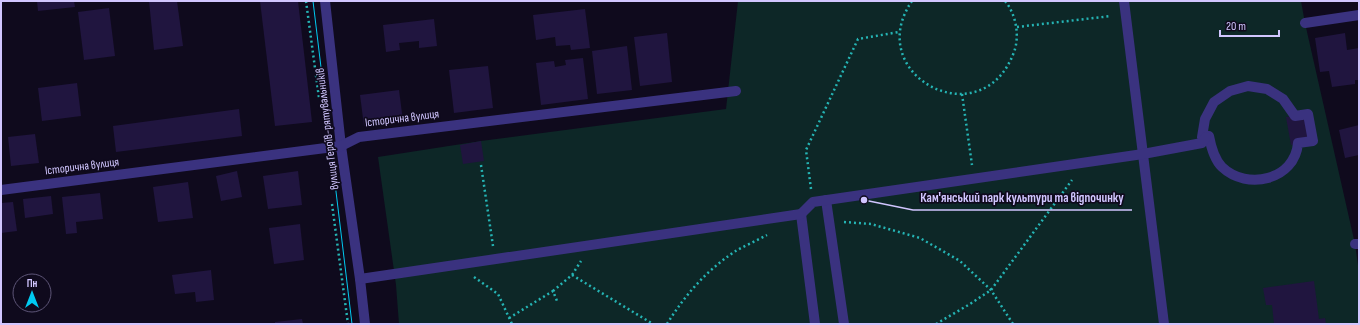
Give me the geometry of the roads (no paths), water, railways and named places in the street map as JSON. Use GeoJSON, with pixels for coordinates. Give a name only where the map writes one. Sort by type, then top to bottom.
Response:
{"type":"FeatureCollection","features":[{"type":"Feature","properties":{"kind":"street","name":"вулиця Героїв-рятувальників"},"geometry":{"type":"LineString","coordinates":[[325,1],[341,146],[366,324]]}},
{"type":"Feature","properties":{"kind":"street"},"geometry":{"type":"LineString","coordinates":[[1124,1],[1164,324]]}},
{"type":"Feature","properties":{"kind":"street"},"geometry":{"type":"LineString","coordinates":[[1304,23],[1359,15]]}},
{"type":"Feature","properties":{"kind":"street"},"geometry":{"type":"LineString","coordinates":[[1248,86],[1267,89],[1284,99],[1295,116],[1308,114],[1313,141],[1298,143],[1297,152],[1287,168],[1271,178],[1257,181],[1237,178],[1222,167],[1212,151],[1209,136],[1206,137],[1202,137],[1205,119],[1214,102],[1230,91],[1248,86]]}},
{"type":"Feature","properties":{"kind":"street","name":"Історична вулиця"},"geometry":{"type":"LineString","coordinates":[[1,190],[341,146],[359,137],[736,91]]}},
{"type":"Feature","properties":{"kind":"street"},"geometry":{"type":"LineString","coordinates":[[360,279],[801,214],[813,202],[1143,154],[1202,143],[1206,137]]}},
{"type":"Feature","properties":{"kind":"street"},"geometry":{"type":"LineString","coordinates":[[826,200],[844,324]]}},
{"type":"Feature","properties":{"kind":"street"},"geometry":{"type":"LineString","coordinates":[[801,214],[815,324]]}},
{"type":"Feature","properties":{"kind":"tram line"},"geometry":{"type":"LineString","coordinates":[[313,1],[352,324]]}},
{"type":"Feature","properties":{"kind":"place","name":"Кам'янський парк культури та відпочинку"},"geometry":{"type":"Point","coordinates":[864,200]}}]}
